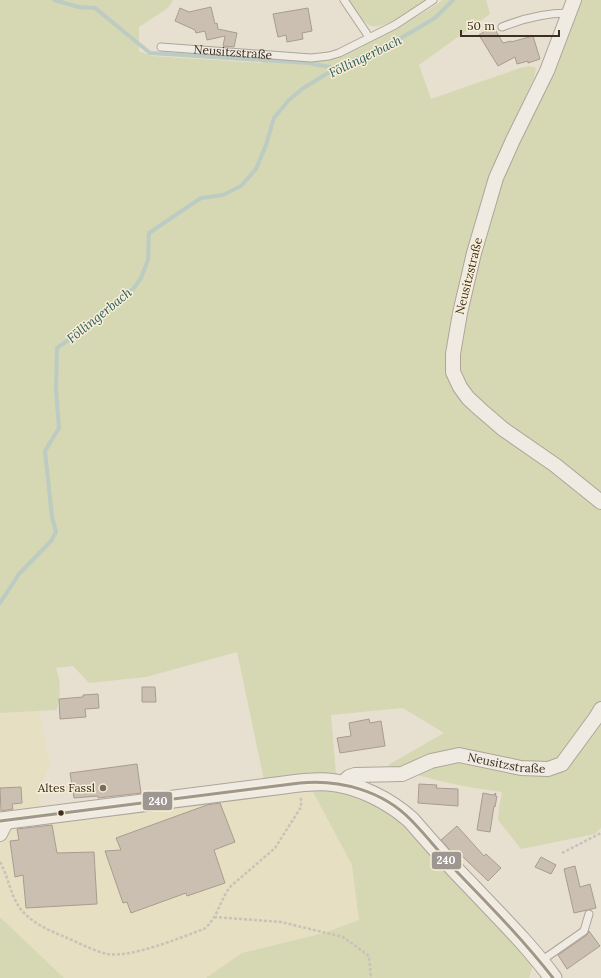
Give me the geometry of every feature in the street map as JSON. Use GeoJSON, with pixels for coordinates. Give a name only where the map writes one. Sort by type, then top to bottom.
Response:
{"type":"FeatureCollection","features":[{"type":"Feature","properties":{"kind":"street","name":"Neusitzstraße"},"geometry":{"type":"LineString","coordinates":[[574,0],[547,71],[496,178],[474,253],[460,313],[453,354],[453,372],[460,387],[468,398],[481,410],[503,429],[555,465],[601,502]]}},
{"type":"Feature","properties":{"kind":"street","name":"Neusitzstraße"},"geometry":{"type":"LineString","coordinates":[[342,784],[349,778],[356,775],[402,774],[430,760],[459,755],[521,768],[548,770],[562,764],[595,719],[601,708]]}},
{"type":"Feature","properties":{"kind":"street"},"geometry":{"type":"LineString","coordinates":[[2,825],[60,812],[301,783],[323,782],[342,784],[381,799],[411,820],[468,884],[521,939],[553,978]]}},
{"type":"Feature","properties":{"kind":"lane"},"geometry":{"type":"LineString","coordinates":[[344,0],[369,37]]}},
{"type":"Feature","properties":{"kind":"lane","name":"Neusitzstraße"},"geometry":{"type":"LineString","coordinates":[[161,47],[312,58],[329,56],[339,53],[395,25],[433,0]]}},
{"type":"Feature","properties":{"kind":"lane"},"geometry":{"type":"LineString","coordinates":[[502,27],[549,13],[568,13]]}},
{"type":"Feature","properties":{"kind":"lane"},"geometry":{"type":"LineString","coordinates":[[540,961],[584,931],[589,914]]}},
{"type":"Feature","properties":{"kind":"path"},"geometry":{"type":"LineString","coordinates":[[0,862],[19,906],[25,914],[37,924],[106,954],[119,955],[140,951],[204,929],[210,924],[227,891],[275,848],[288,828],[301,807],[301,783]]}},
{"type":"Feature","properties":{"kind":"path"},"geometry":{"type":"LineString","coordinates":[[562,853],[601,833]]}},
{"type":"Feature","properties":{"kind":"path"},"geometry":{"type":"LineString","coordinates":[[214,917],[281,922],[343,937],[369,956],[371,978]]}},
{"type":"Feature","properties":{"kind":"shaded area"},"geometry":{"type":"Polygon","coordinates":[[[39,711],[50,765],[39,788],[40,811],[0,815],[0,713],[39,711]]]}},
{"type":"Feature","properties":{"kind":"shaded area"},"geometry":{"type":"Polygon","coordinates":[[[311,788],[352,865],[359,920],[324,933],[242,953],[206,978],[64,978],[0,916],[0,843],[11,827],[311,788]]]}},
{"type":"Feature","properties":{"kind":"green space"},"geometry":{"type":"Polygon","coordinates":[[[0,0],[173,0],[168,8],[139,27],[139,51],[152,56],[261,63],[267,58],[322,60],[339,57],[359,48],[428,10],[443,0],[486,0],[490,14],[419,65],[431,99],[517,69],[529,66],[536,68],[534,78],[491,170],[451,314],[465,321],[492,210],[509,161],[582,0],[601,0],[601,828],[595,834],[521,849],[498,820],[502,792],[444,782],[388,765],[444,733],[403,708],[331,715],[336,774],[264,780],[237,652],[146,677],[89,683],[73,666],[56,668],[59,678],[60,693],[57,710],[0,713],[0,0]]]}},
{"type":"Feature","properties":{"kind":"green space"},"geometry":{"type":"Polygon","coordinates":[[[349,0],[428,0],[384,25],[371,26],[364,22],[358,15],[349,0]]]}},
{"type":"Feature","properties":{"kind":"green space"},"geometry":{"type":"Polygon","coordinates":[[[317,787],[353,795],[394,813],[535,959],[529,978],[206,978],[242,953],[324,933],[359,920],[352,865],[311,788],[317,787]]]}},
{"type":"Feature","properties":{"kind":"green space"},"geometry":{"type":"Polygon","coordinates":[[[0,917],[64,978],[0,978],[0,917]]]}},
{"type":"Feature","properties":{"kind":"building"},"geometry":{"type":"Polygon","coordinates":[[[211,7],[215,24],[217,23],[218,29],[237,33],[234,47],[223,46],[225,36],[207,40],[205,31],[196,33],[195,30],[175,21],[180,8],[189,12],[211,7]]]}},
{"type":"Feature","properties":{"kind":"building"},"geometry":{"type":"Polygon","coordinates":[[[308,8],[312,31],[302,33],[303,39],[287,42],[286,35],[278,37],[273,14],[308,8]]]}},
{"type":"Feature","properties":{"kind":"building"},"geometry":{"type":"Polygon","coordinates":[[[493,26],[503,43],[533,36],[540,59],[528,63],[528,61],[517,64],[515,57],[498,66],[479,35],[493,26]]]}},
{"type":"Feature","properties":{"kind":"building"},"geometry":{"type":"Polygon","coordinates":[[[142,687],[155,687],[156,702],[142,702],[142,687]]]}},
{"type":"Feature","properties":{"kind":"building"},"geometry":{"type":"Polygon","coordinates":[[[98,694],[99,708],[85,709],[86,717],[60,719],[59,699],[98,694]]]}},
{"type":"Feature","properties":{"kind":"building"},"geometry":{"type":"Polygon","coordinates":[[[369,719],[370,723],[381,721],[385,746],[340,753],[337,738],[351,736],[349,723],[369,719]]]}},
{"type":"Feature","properties":{"kind":"building"},"geometry":{"type":"Polygon","coordinates":[[[137,764],[141,793],[98,798],[98,796],[74,798],[70,773],[137,764]]]}},
{"type":"Feature","properties":{"kind":"building"},"geometry":{"type":"Polygon","coordinates":[[[419,784],[437,785],[436,788],[458,789],[458,806],[418,803],[419,784]]]}},
{"type":"Feature","properties":{"kind":"building"},"geometry":{"type":"Polygon","coordinates":[[[21,787],[22,803],[12,804],[13,809],[1,811],[0,788],[21,787]]]}},
{"type":"Feature","properties":{"kind":"building"},"geometry":{"type":"Polygon","coordinates":[[[483,793],[493,795],[496,793],[495,796],[497,796],[490,832],[477,830],[483,793]]]}},
{"type":"Feature","properties":{"kind":"building"},"geometry":{"type":"Polygon","coordinates":[[[220,803],[235,842],[214,850],[225,883],[187,896],[186,893],[131,913],[127,902],[123,903],[105,851],[121,850],[116,838],[207,805],[220,803]]]}},
{"type":"Feature","properties":{"kind":"building"},"geometry":{"type":"Polygon","coordinates":[[[52,825],[57,853],[94,852],[97,904],[26,908],[23,875],[15,877],[10,841],[19,840],[17,829],[52,825]]]}},
{"type":"Feature","properties":{"kind":"building"},"geometry":{"type":"Polygon","coordinates":[[[457,826],[484,856],[486,854],[501,868],[488,881],[462,856],[458,859],[441,840],[457,826]]]}},
{"type":"Feature","properties":{"kind":"building"},"geometry":{"type":"Polygon","coordinates":[[[541,857],[556,865],[551,874],[535,867],[541,857]]]}},
{"type":"Feature","properties":{"kind":"building"},"geometry":{"type":"Polygon","coordinates":[[[575,866],[580,887],[590,884],[596,908],[574,913],[564,869],[575,866]]]}},
{"type":"Feature","properties":{"kind":"building"},"geometry":{"type":"Polygon","coordinates":[[[589,931],[600,946],[567,969],[558,955],[587,935],[589,931]]]}},
{"type":"Feature","properties":{"kind":"waterway"},"geometry":{"type":"LineString","coordinates":[[54,0],[79,7],[95,8],[150,53],[308,63],[336,68]]}},
{"type":"Feature","properties":{"kind":"waterway","name":"Föllingerbach"},"geometry":{"type":"LineString","coordinates":[[0,603],[19,574],[51,541],[56,532],[52,517],[45,451],[59,428],[56,389],[57,348],[97,320],[134,288],[141,278],[148,260],[149,233],[201,198],[223,195],[241,186],[256,169],[266,145],[274,118],[288,101],[302,89],[336,68],[396,41],[435,18],[453,0]]}},
{"type":"Feature","properties":{"kind":"transit line","name":"240"},"geometry":{"type":"LineString","coordinates":[[0,821],[300,783],[330,783],[360,789],[387,801],[411,820],[455,870],[520,939],[553,978]]}},
{"type":"Feature","properties":{"kind":"place","name":"Altes Fassl"},"geometry":{"type":"Point","coordinates":[103,788]}}]}
